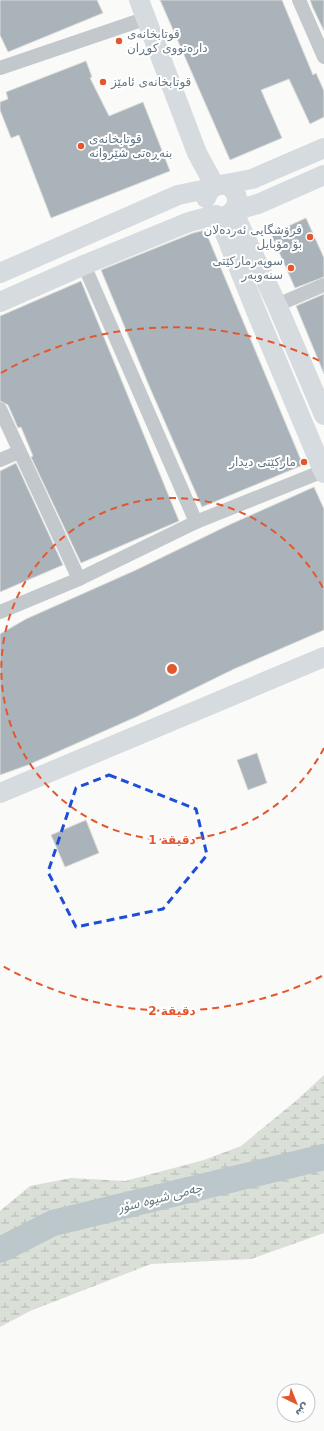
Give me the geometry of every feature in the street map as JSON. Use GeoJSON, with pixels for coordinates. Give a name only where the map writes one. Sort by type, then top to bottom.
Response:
{"type":"FeatureCollection","features":[{"type":"Feature","properties":{"kind":"street"},"geometry":{"type":"LineString","coordinates":[[300,0],[324,57]]}},
{"type":"Feature","properties":{"kind":"street"},"geometry":{"type":"LineString","coordinates":[[0,67],[143,9],[197,153],[218,186],[232,189],[237,195],[237,204],[222,214]]}},
{"type":"Feature","properties":{"kind":"street"},"geometry":{"type":"LineString","coordinates":[[0,273],[178,195],[252,179],[324,148]]}},
{"type":"Feature","properties":{"kind":"street"},"geometry":{"type":"LineString","coordinates":[[0,302],[84,265],[189,222],[258,204],[324,175]]}},
{"type":"Feature","properties":{"kind":"street"},"geometry":{"type":"LineString","coordinates":[[218,186],[207,195],[206,203],[210,210],[222,214],[277,305],[324,415]]}},
{"type":"Feature","properties":{"kind":"street"},"geometry":{"type":"LineString","coordinates":[[0,612],[79,579],[196,522],[324,472],[256,311],[222,214]]}},
{"type":"Feature","properties":{"kind":"street"},"geometry":{"type":"LineString","coordinates":[[84,265],[196,522]]}},
{"type":"Feature","properties":{"kind":"street"},"geometry":{"type":"LineString","coordinates":[[277,305],[324,285]]}},
{"type":"Feature","properties":{"kind":"street"},"geometry":{"type":"LineString","coordinates":[[0,409],[79,579]]}},
{"type":"Feature","properties":{"kind":"street"},"geometry":{"type":"LineString","coordinates":[[0,460],[19,452]]}},
{"type":"Feature","properties":{"kind":"street"},"geometry":{"type":"LineString","coordinates":[[0,793],[324,657]]}},
{"type":"Feature","properties":{"kind":"highlighted area"},"geometry":{"type":"Polygon","coordinates":[[[109,775],[196,809],[207,855],[163,909],[76,927],[48,872],[76,788],[109,775]]]}},
{"type":"Feature","properties":{"kind":"green space"},"geometry":{"type":"Polygon","coordinates":[[[324,1075],[324,1233],[251,1259],[151,1264],[30,1311],[0,1327],[0,1211],[30,1186],[71,1178],[125,1181],[204,1160],[241,1146],[297,1100],[324,1075]]]}},
{"type":"Feature","properties":{"kind":"building"},"geometry":{"type":"Polygon","coordinates":[[[0,0],[97,0],[103,13],[8,52],[0,35],[0,0]]]}},
{"type":"Feature","properties":{"kind":"building"},"geometry":{"type":"Polygon","coordinates":[[[160,0],[282,0],[313,75],[316,73],[324,91],[324,117],[310,124],[289,79],[261,90],[282,138],[230,160],[160,0]]]}},
{"type":"Feature","properties":{"kind":"building"},"geometry":{"type":"Polygon","coordinates":[[[310,0],[324,0],[324,31],[313,8],[310,0]]]}},
{"type":"Feature","properties":{"kind":"building"},"geometry":{"type":"Polygon","coordinates":[[[86,61],[92,77],[90,78],[109,116],[143,102],[170,171],[51,218],[19,135],[11,138],[0,110],[0,102],[8,99],[6,92],[86,61]]]}},
{"type":"Feature","properties":{"kind":"building"},"geometry":{"type":"Polygon","coordinates":[[[306,218],[324,258],[324,277],[295,288],[271,234],[306,218]]]}},
{"type":"Feature","properties":{"kind":"building"},"geometry":{"type":"Polygon","coordinates":[[[205,230],[303,465],[202,507],[101,270],[193,233],[205,230]]]}},
{"type":"Feature","properties":{"kind":"building"},"geometry":{"type":"Polygon","coordinates":[[[81,281],[179,521],[81,563],[31,457],[33,456],[21,427],[18,428],[8,405],[0,401],[0,316],[81,281]]]}},
{"type":"Feature","properties":{"kind":"building"},"geometry":{"type":"Polygon","coordinates":[[[324,294],[324,374],[296,306],[324,294]]]}},
{"type":"Feature","properties":{"kind":"building"},"geometry":{"type":"Polygon","coordinates":[[[16,463],[63,565],[0,592],[0,471],[16,463]]]}},
{"type":"Feature","properties":{"kind":"building"},"geometry":{"type":"Polygon","coordinates":[[[314,487],[324,509],[324,630],[234,669],[138,716],[28,765],[0,775],[0,634],[26,619],[136,570],[231,524],[314,487]]]}},
{"type":"Feature","properties":{"kind":"building"},"geometry":{"type":"Polygon","coordinates":[[[257,753],[267,783],[248,790],[237,760],[257,753]]]}},
{"type":"Feature","properties":{"kind":"building"},"geometry":{"type":"Polygon","coordinates":[[[86,820],[99,853],[65,867],[51,835],[86,820]]]}},
{"type":"Feature","properties":{"kind":"waterway","name":"چەمی شیوە سۆر"},"geometry":{"type":"LineString","coordinates":[[0,1250],[53,1223],[324,1157]]}},
{"type":"Feature","properties":{"kind":"place","name":"قوتابخانەی دارەتووی کوڕان"},"geometry":{"type":"Point","coordinates":[119,41]}},
{"type":"Feature","properties":{"kind":"place","name":"قوتابخانەی ئامێز"},"geometry":{"type":"Point","coordinates":[103,82]}},
{"type":"Feature","properties":{"kind":"place","name":"قوتابخانەی بنەڕەتی شێروانە"},"geometry":{"type":"Point","coordinates":[81,146]}},
{"type":"Feature","properties":{"kind":"place","name":"فرۆشگایی ئەردەلان بۆ مۆبایل"},"geometry":{"type":"Point","coordinates":[310,237]}},
{"type":"Feature","properties":{"kind":"place","name":"سوپەرمارکێتی سنەوبەر"},"geometry":{"type":"Point","coordinates":[291,268]}},
{"type":"Feature","properties":{"kind":"place","name":"مارکێتی دیدار"},"geometry":{"type":"Point","coordinates":[304,462]}}]}
